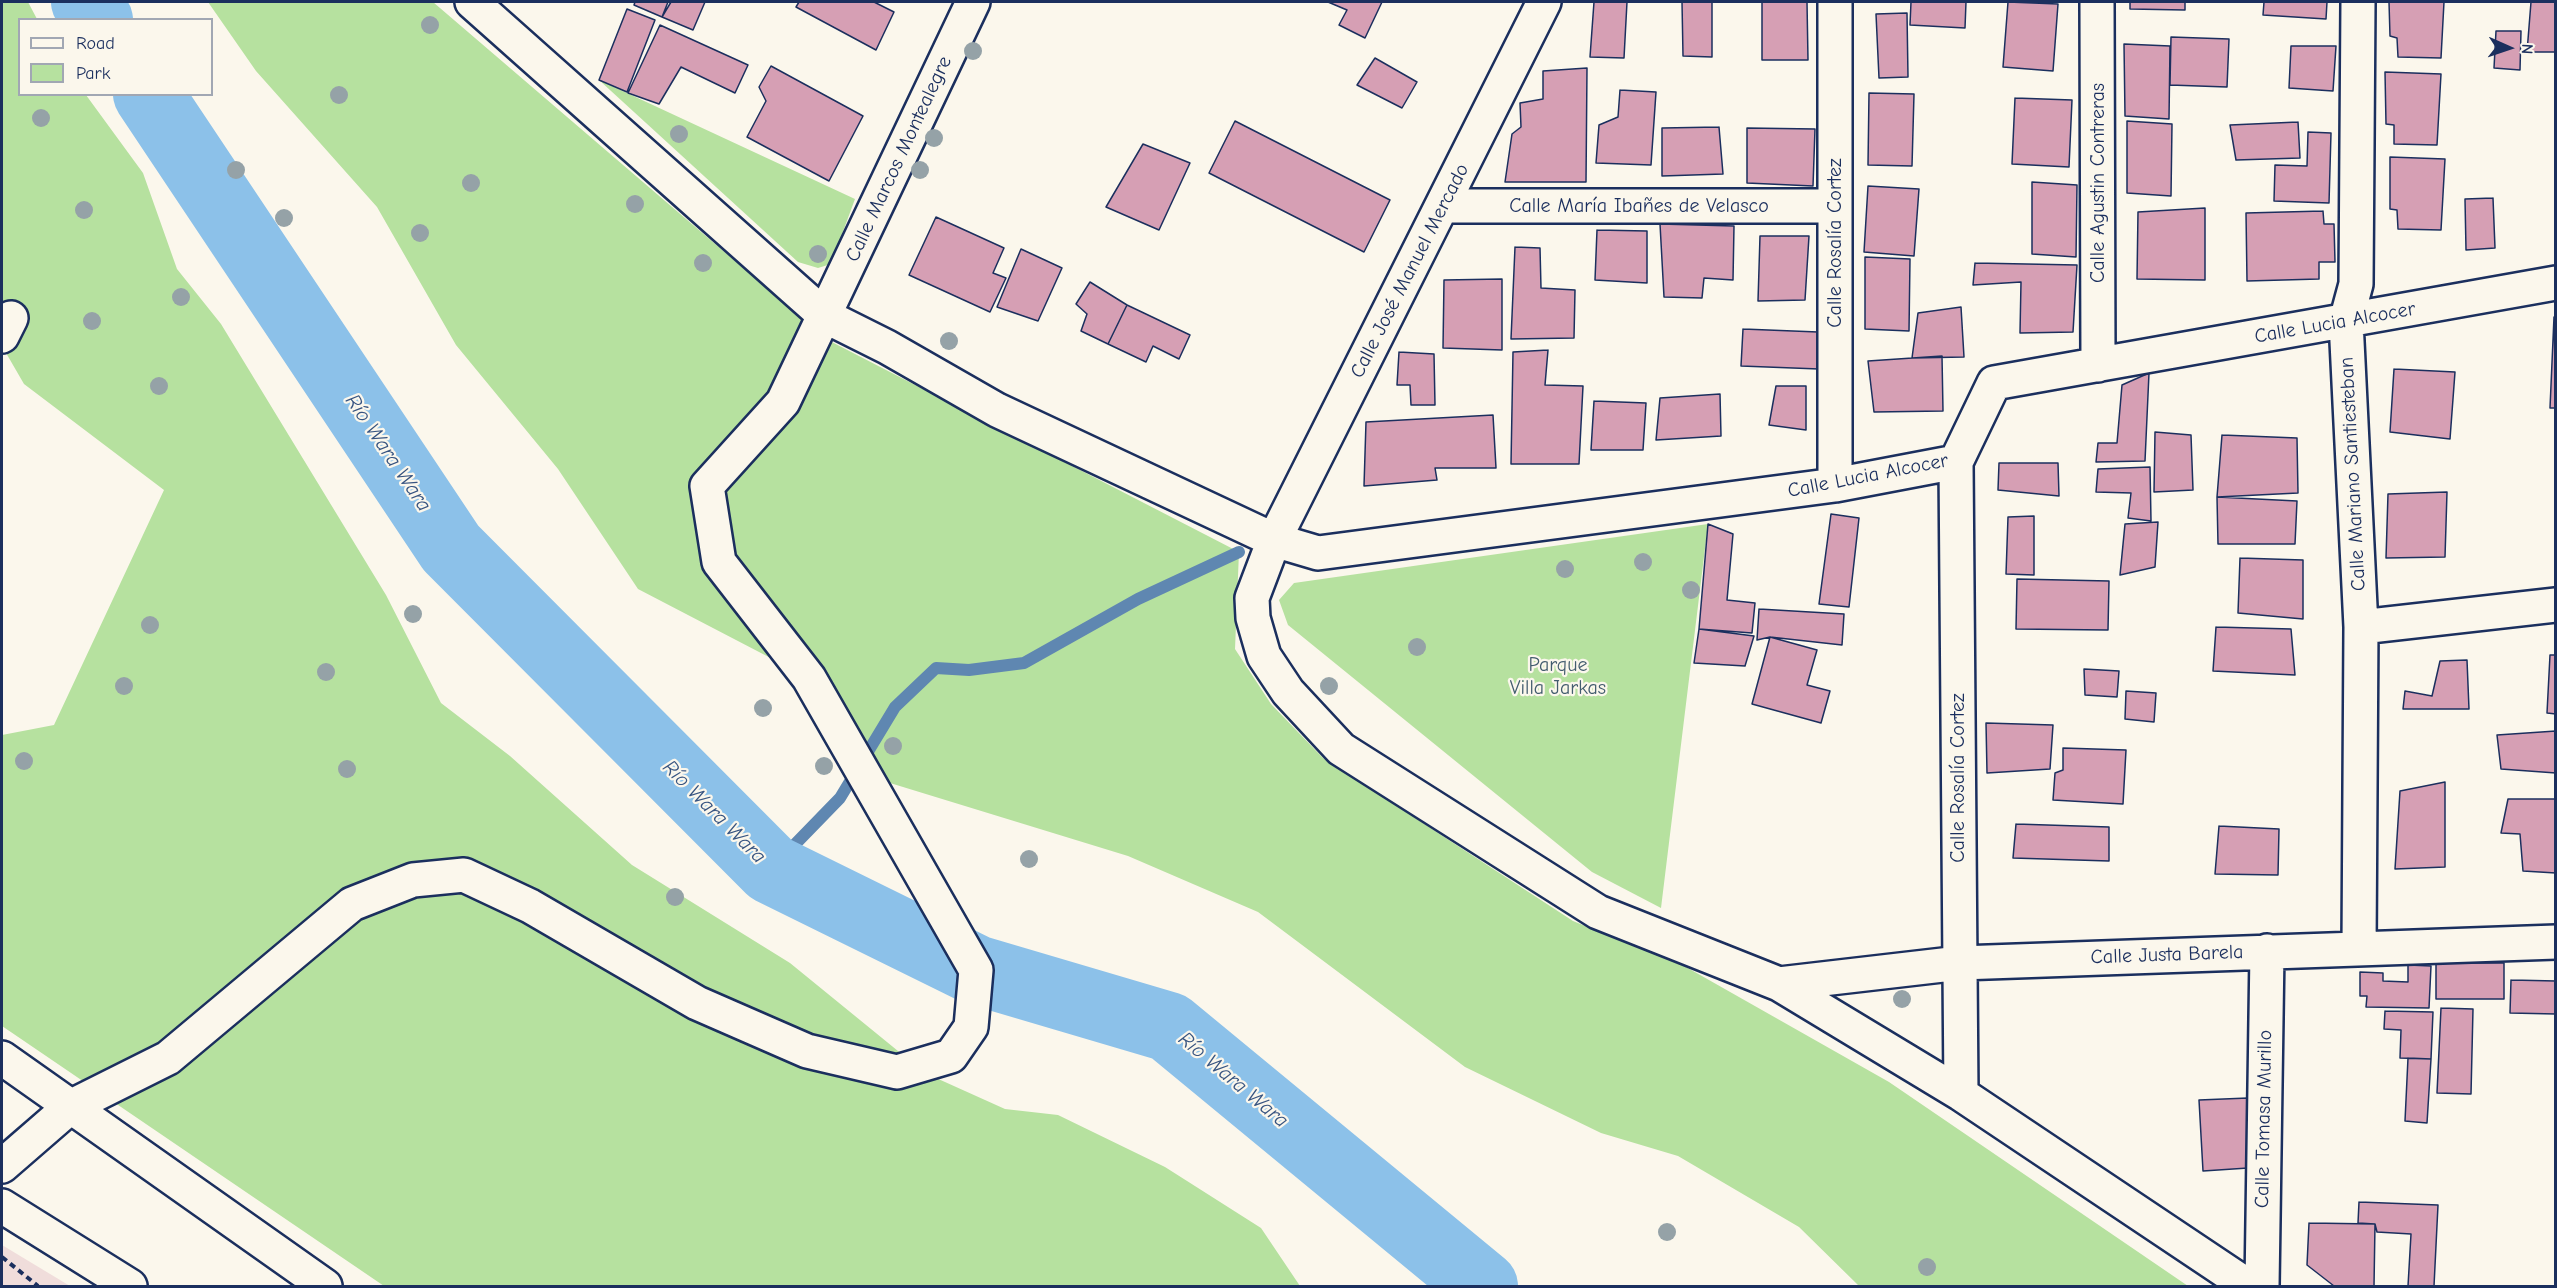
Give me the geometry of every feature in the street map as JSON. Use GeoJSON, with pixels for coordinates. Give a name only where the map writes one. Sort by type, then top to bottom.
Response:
{"type":"FeatureCollection","features":[{"type":"Feature","properties":{"kind":"street","name":"Calle Lucia Alcocer"},"geometry":{"type":"LineString","coordinates":[[472,2],[825,316],[887,347],[997,410],[1274,540],[1317,553],[1835,485],[1956,462],[1994,383],[2556,283]]}},
{"type":"Feature","properties":{"kind":"street","name":"Calle Marcos Montealegre"},"geometry":{"type":"LineString","coordinates":[[70,1107],[168,1058],[352,904],[413,880],[464,875],[530,906],[697,1003],[807,1051],[897,1072],[951,1056],[971,1027],[976,969],[809,678],[719,562],[707,486],[783,402],[973,2]]}},
{"type":"Feature","properties":{"kind":"street","name":"Calle José Manuel Mercado"},"geometry":{"type":"LineString","coordinates":[[1544,2],[1274,540],[1252,598],[1253,618],[1264,656],[1288,692],[1341,749],[1598,912],[1779,984],[1961,1094],[2248,1287]]}},
{"type":"Feature","properties":{"kind":"street","name":"Calle Rosalía Cortez"},"geometry":{"type":"LineString","coordinates":[[1835,2],[1835,485]]}},
{"type":"Feature","properties":{"kind":"street","name":"Calle Agustin Contreras"},"geometry":{"type":"LineString","coordinates":[[2097,2],[2098,365]]}},
{"type":"Feature","properties":{"kind":"street","name":"Calle Mariano Santiesteban"},"geometry":{"type":"LineString","coordinates":[[2358,2],[2356,284],[2346,321],[2361,627],[2359,948]]}},
{"type":"Feature","properties":{"kind":"street","name":"Calle María Ibañes de Velasco"},"geometry":{"type":"LineString","coordinates":[[1443,206],[1835,206]]}},
{"type":"Feature","properties":{"kind":"street","name":"Calle Rosalía Cortez"},"geometry":{"type":"LineString","coordinates":[[1956,462],[1961,1094]]}},
{"type":"Feature","properties":{"kind":"street"},"geometry":{"type":"LineString","coordinates":[[2361,627],[2556,605]]}},
{"type":"Feature","properties":{"kind":"street","name":"Calle Justa Barela"},"geometry":{"type":"LineString","coordinates":[[1779,984],[1960,963],[2556,942]]}},
{"type":"Feature","properties":{"kind":"street","name":"Calle Tomasa Murillo"},"geometry":{"type":"LineString","coordinates":[[2262,1287],[2267,951]]}},
{"type":"Feature","properties":{"kind":"street"},"geometry":{"type":"LineString","coordinates":[[2,1058],[325,1287]]}},
{"type":"Feature","properties":{"kind":"street"},"geometry":{"type":"LineString","coordinates":[[2,1166],[70,1107]]}},
{"type":"Feature","properties":{"kind":"street"},"geometry":{"type":"LineString","coordinates":[[2,1206],[130,1287]]}},
{"type":"Feature","properties":{"kind":"path"},"geometry":{"type":"LineString","coordinates":[[2,1257],[38,1287]]}},
{"type":"Feature","properties":{"kind":"shaded area"},"geometry":{"type":"Polygon","coordinates":[[[2,1245],[70,1286],[2,1286],[2,1245]]]}},
{"type":"Feature","properties":{"kind":"green space"},"geometry":{"type":"Polygon","coordinates":[[[2,2],[28,2],[36,18],[18,18],[18,96],[87,96],[143,173],[177,269],[221,324],[386,595],[441,703],[510,756],[632,865],[790,963],[925,1073],[1005,1109],[1058,1115],[1165,1167],[1261,1228],[1300,1286],[384,1286],[2,1026],[2,735],[54,725],[164,490],[24,384],[2,346],[2,2]]]}},
{"type":"Feature","properties":{"kind":"green space"},"geometry":{"type":"Polygon","coordinates":[[[208,2],[433,2],[826,339],[1239,552],[1235,649],[1271,704],[1323,758],[1573,921],[1686,967],[1889,1082],[2188,1286],[1859,1286],[1799,1227],[1678,1156],[1601,1133],[1465,1067],[1258,912],[1128,856],[890,783],[809,678],[638,589],[558,469],[456,345],[377,207],[256,71],[208,2]]]}},
{"type":"Feature","properties":{"kind":"green space"},"geometry":{"type":"Polygon","coordinates":[[[599,80],[855,199],[831,264],[818,268],[798,262],[599,80]]]}},
{"type":"Feature","properties":{"kind":"green space","name":"Parque Villa Jarkas"},"geometry":{"type":"Polygon","coordinates":[[[1708,524],[1661,908],[1592,872],[1288,625],[1279,600],[1294,583],[1708,524]]]}},
{"type":"Feature","properties":{"kind":"building"},"geometry":{"type":"Polygon","coordinates":[[[635,2],[668,2],[662,17],[634,5],[635,2]]]}},
{"type":"Feature","properties":{"kind":"building"},"geometry":{"type":"Polygon","coordinates":[[[671,2],[705,2],[693,30],[662,17],[671,2]]]}},
{"type":"Feature","properties":{"kind":"building"},"geometry":{"type":"Polygon","coordinates":[[[799,2],[874,2],[894,12],[876,50],[796,7],[799,2]]]}},
{"type":"Feature","properties":{"kind":"building"},"geometry":{"type":"Polygon","coordinates":[[[1328,2],[1382,2],[1365,38],[1339,25],[1347,10],[1328,2]]]}},
{"type":"Feature","properties":{"kind":"building"},"geometry":{"type":"Polygon","coordinates":[[[1594,2],[1627,2],[1624,58],[1590,57],[1594,2]]]}},
{"type":"Feature","properties":{"kind":"building"},"geometry":{"type":"Polygon","coordinates":[[[1682,2],[1712,2],[1712,57],[1683,56],[1682,2]]]}},
{"type":"Feature","properties":{"kind":"building"},"geometry":{"type":"Polygon","coordinates":[[[1762,2],[1807,2],[1808,60],[1762,60],[1762,2]]]}},
{"type":"Feature","properties":{"kind":"building"},"geometry":{"type":"Polygon","coordinates":[[[1911,2],[1966,2],[1965,28],[1910,25],[1911,2]]]}},
{"type":"Feature","properties":{"kind":"building"},"geometry":{"type":"Polygon","coordinates":[[[2008,2],[2058,4],[2053,71],[2003,67],[2008,2]]]}},
{"type":"Feature","properties":{"kind":"building"},"geometry":{"type":"Polygon","coordinates":[[[2130,2],[2185,2],[2185,10],[2130,9],[2130,2]]]}},
{"type":"Feature","properties":{"kind":"building"},"geometry":{"type":"Polygon","coordinates":[[[2264,2],[2327,2],[2326,19],[2263,15],[2264,2]]]}},
{"type":"Feature","properties":{"kind":"building"},"geometry":{"type":"Polygon","coordinates":[[[2389,2],[2444,2],[2441,58],[2398,57],[2397,38],[2390,36],[2389,2]]]}},
{"type":"Feature","properties":{"kind":"building"},"geometry":{"type":"Polygon","coordinates":[[[2531,2],[2556,2],[2556,52],[2527,52],[2531,2]]]}},
{"type":"Feature","properties":{"kind":"building"},"geometry":{"type":"Polygon","coordinates":[[[627,9],[655,20],[627,92],[599,80],[627,9]]]}},
{"type":"Feature","properties":{"kind":"building"},"geometry":{"type":"Polygon","coordinates":[[[1907,13],[1908,77],[1879,78],[1876,14],[1907,13]]]}},
{"type":"Feature","properties":{"kind":"building"},"geometry":{"type":"Polygon","coordinates":[[[660,25],[748,65],[735,93],[681,67],[659,104],[628,93],[660,25]]]}},
{"type":"Feature","properties":{"kind":"building"},"geometry":{"type":"Polygon","coordinates":[[[2496,31],[2521,31],[2520,70],[2494,68],[2496,31]]]}},
{"type":"Feature","properties":{"kind":"building"},"geometry":{"type":"Polygon","coordinates":[[[2171,37],[2229,39],[2227,87],[2170,85],[2171,37]]]}},
{"type":"Feature","properties":{"kind":"building"},"geometry":{"type":"Polygon","coordinates":[[[2124,44],[2170,46],[2169,119],[2125,116],[2124,44]]]}},
{"type":"Feature","properties":{"kind":"building"},"geometry":{"type":"Polygon","coordinates":[[[2291,46],[2336,46],[2333,91],[2289,88],[2291,46]]]}},
{"type":"Feature","properties":{"kind":"building"},"geometry":{"type":"Polygon","coordinates":[[[1375,58],[1417,82],[1402,108],[1357,85],[1375,58]]]}},
{"type":"Feature","properties":{"kind":"building"},"geometry":{"type":"Polygon","coordinates":[[[771,66],[863,116],[829,181],[747,137],[766,101],[759,87],[771,66]]]}},
{"type":"Feature","properties":{"kind":"building"},"geometry":{"type":"Polygon","coordinates":[[[1587,68],[1586,182],[1505,182],[1512,134],[1521,127],[1520,103],[1543,99],[1543,71],[1587,68]]]}},
{"type":"Feature","properties":{"kind":"building"},"geometry":{"type":"Polygon","coordinates":[[[2385,72],[2441,74],[2437,145],[2394,144],[2394,125],[2386,124],[2385,72]]]}},
{"type":"Feature","properties":{"kind":"building"},"geometry":{"type":"Polygon","coordinates":[[[1620,90],[1656,92],[1651,165],[1596,163],[1599,125],[1618,117],[1620,90]]]}},
{"type":"Feature","properties":{"kind":"building"},"geometry":{"type":"Polygon","coordinates":[[[1869,93],[1914,94],[1912,166],[1868,165],[1869,93]]]}},
{"type":"Feature","properties":{"kind":"building"},"geometry":{"type":"Polygon","coordinates":[[[2015,98],[2072,100],[2069,167],[2012,164],[2015,98]]]}},
{"type":"Feature","properties":{"kind":"building"},"geometry":{"type":"Polygon","coordinates":[[[1235,121],[1390,200],[1364,252],[1209,173],[1235,121]]]}},
{"type":"Feature","properties":{"kind":"building"},"geometry":{"type":"Polygon","coordinates":[[[2127,121],[2172,124],[2171,196],[2127,193],[2127,121]]]}},
{"type":"Feature","properties":{"kind":"building"},"geometry":{"type":"Polygon","coordinates":[[[2298,122],[2300,158],[2236,160],[2230,125],[2298,122]]]}},
{"type":"Feature","properties":{"kind":"building"},"geometry":{"type":"Polygon","coordinates":[[[1719,127],[1723,174],[1662,176],[1662,128],[1719,127]]]}},
{"type":"Feature","properties":{"kind":"building"},"geometry":{"type":"Polygon","coordinates":[[[1747,128],[1815,129],[1813,186],[1747,183],[1747,128]]]}},
{"type":"Feature","properties":{"kind":"building"},"geometry":{"type":"Polygon","coordinates":[[[2308,132],[2331,133],[2329,203],[2274,201],[2275,165],[2307,166],[2308,132]]]}},
{"type":"Feature","properties":{"kind":"building"},"geometry":{"type":"Polygon","coordinates":[[[1143,144],[1190,163],[1159,230],[1106,207],[1143,144]]]}},
{"type":"Feature","properties":{"kind":"building"},"geometry":{"type":"Polygon","coordinates":[[[2390,157],[2445,159],[2441,230],[2398,229],[2397,210],[2390,209],[2390,157]]]}},
{"type":"Feature","properties":{"kind":"building"},"geometry":{"type":"Polygon","coordinates":[[[2032,182],[2077,185],[2076,257],[2032,254],[2032,182]]]}},
{"type":"Feature","properties":{"kind":"building"},"geometry":{"type":"Polygon","coordinates":[[[1868,186],[1919,189],[1914,256],[1864,252],[1868,186]]]}},
{"type":"Feature","properties":{"kind":"building"},"geometry":{"type":"Polygon","coordinates":[[[2493,198],[2495,248],[2466,250],[2465,199],[2493,198]]]}},
{"type":"Feature","properties":{"kind":"building"},"geometry":{"type":"Polygon","coordinates":[[[2205,208],[2205,280],[2137,279],[2138,212],[2205,208]]]}},
{"type":"Feature","properties":{"kind":"building"},"geometry":{"type":"Polygon","coordinates":[[[2323,211],[2324,224],[2334,224],[2335,262],[2319,262],[2319,279],[2247,281],[2246,213],[2323,211]]]}},
{"type":"Feature","properties":{"kind":"building"},"geometry":{"type":"Polygon","coordinates":[[[936,217],[1004,248],[993,273],[1006,278],[990,312],[909,275],[936,217]]]}},
{"type":"Feature","properties":{"kind":"building"},"geometry":{"type":"Polygon","coordinates":[[[1660,224],[1734,226],[1733,280],[1704,278],[1702,298],[1664,297],[1660,224]]]}},
{"type":"Feature","properties":{"kind":"building"},"geometry":{"type":"Polygon","coordinates":[[[1597,230],[1647,231],[1647,283],[1595,280],[1597,230]]]}},
{"type":"Feature","properties":{"kind":"building"},"geometry":{"type":"Polygon","coordinates":[[[1760,236],[1809,236],[1805,300],[1758,301],[1760,236]]]}},
{"type":"Feature","properties":{"kind":"building"},"geometry":{"type":"Polygon","coordinates":[[[1515,247],[1540,248],[1541,288],[1575,290],[1574,338],[1511,339],[1515,247]]]}},
{"type":"Feature","properties":{"kind":"building"},"geometry":{"type":"Polygon","coordinates":[[[1021,249],[1062,268],[1038,321],[997,307],[1021,249]]]}},
{"type":"Feature","properties":{"kind":"building"},"geometry":{"type":"Polygon","coordinates":[[[1865,257],[1910,259],[1909,331],[1865,329],[1865,257]]]}},
{"type":"Feature","properties":{"kind":"building"},"geometry":{"type":"Polygon","coordinates":[[[1975,263],[2077,265],[2073,332],[2020,333],[2021,282],[1973,285],[1975,263]]]}},
{"type":"Feature","properties":{"kind":"building"},"geometry":{"type":"Polygon","coordinates":[[[1502,279],[1502,350],[1443,348],[1444,280],[1502,279]]]}},
{"type":"Feature","properties":{"kind":"building"},"geometry":{"type":"Polygon","coordinates":[[[1090,282],[1127,305],[1108,344],[1081,331],[1087,314],[1076,304],[1090,282]]]}},
{"type":"Feature","properties":{"kind":"building"},"geometry":{"type":"Polygon","coordinates":[[[1127,305],[1190,335],[1179,359],[1153,346],[1146,362],[1108,344],[1127,305]]]}},
{"type":"Feature","properties":{"kind":"building"},"geometry":{"type":"Polygon","coordinates":[[[1961,307],[1964,357],[1912,358],[1918,313],[1961,307]]]}},
{"type":"Feature","properties":{"kind":"building"},"geometry":{"type":"Polygon","coordinates":[[[2554,317],[2556,408],[2550,408],[2554,317]]]}},
{"type":"Feature","properties":{"kind":"building"},"geometry":{"type":"Polygon","coordinates":[[[1743,329],[1818,332],[1819,369],[1741,366],[1743,329]]]}},
{"type":"Feature","properties":{"kind":"building"},"geometry":{"type":"Polygon","coordinates":[[[1548,350],[1545,385],[1583,386],[1579,464],[1511,464],[1513,352],[1548,350]]]}},
{"type":"Feature","properties":{"kind":"building"},"geometry":{"type":"Polygon","coordinates":[[[1399,352],[1434,354],[1435,405],[1411,405],[1410,385],[1397,385],[1399,352]]]}},
{"type":"Feature","properties":{"kind":"building"},"geometry":{"type":"Polygon","coordinates":[[[1942,356],[1943,411],[1874,412],[1868,361],[1942,356]]]}},
{"type":"Feature","properties":{"kind":"building"},"geometry":{"type":"Polygon","coordinates":[[[2394,369],[2455,372],[2450,439],[2390,432],[2394,369]]]}},
{"type":"Feature","properties":{"kind":"building"},"geometry":{"type":"Polygon","coordinates":[[[2149,373],[2145,461],[2096,462],[2098,443],[2117,443],[2122,385],[2149,373]]]}},
{"type":"Feature","properties":{"kind":"building"},"geometry":{"type":"Polygon","coordinates":[[[1776,386],[1806,386],[1806,430],[1769,425],[1776,386]]]}},
{"type":"Feature","properties":{"kind":"building"},"geometry":{"type":"Polygon","coordinates":[[[1720,394],[1721,436],[1656,440],[1660,398],[1720,394]]]}},
{"type":"Feature","properties":{"kind":"building"},"geometry":{"type":"Polygon","coordinates":[[[1594,401],[1646,403],[1643,450],[1591,450],[1594,401]]]}},
{"type":"Feature","properties":{"kind":"building"},"geometry":{"type":"Polygon","coordinates":[[[1493,415],[1496,468],[1435,468],[1437,480],[1364,486],[1366,422],[1493,415]]]}},
{"type":"Feature","properties":{"kind":"building"},"geometry":{"type":"Polygon","coordinates":[[[2155,432],[2191,435],[2193,490],[2154,492],[2155,432]]]}},
{"type":"Feature","properties":{"kind":"building"},"geometry":{"type":"Polygon","coordinates":[[[2222,435],[2297,438],[2298,493],[2217,497],[2222,435]]]}},
{"type":"Feature","properties":{"kind":"building"},"geometry":{"type":"Polygon","coordinates":[[[1999,463],[2058,463],[2059,496],[1998,490],[1999,463]]]}},
{"type":"Feature","properties":{"kind":"building"},"geometry":{"type":"Polygon","coordinates":[[[2150,467],[2151,521],[2128,518],[2131,493],[2096,492],[2098,469],[2150,467]]]}},
{"type":"Feature","properties":{"kind":"building"},"geometry":{"type":"Polygon","coordinates":[[[2447,492],[2445,557],[2386,558],[2388,494],[2447,492]]]}},
{"type":"Feature","properties":{"kind":"building"},"geometry":{"type":"Polygon","coordinates":[[[2217,497],[2297,501],[2295,544],[2218,544],[2217,497]]]}},
{"type":"Feature","properties":{"kind":"building"},"geometry":{"type":"Polygon","coordinates":[[[1831,514],[1859,518],[1849,607],[1819,604],[1831,514]]]}},
{"type":"Feature","properties":{"kind":"building"},"geometry":{"type":"Polygon","coordinates":[[[2034,516],[2034,575],[2006,574],[2008,517],[2034,516]]]}},
{"type":"Feature","properties":{"kind":"building"},"geometry":{"type":"Polygon","coordinates":[[[2158,522],[2155,567],[2120,575],[2125,524],[2158,522]]]}},
{"type":"Feature","properties":{"kind":"building"},"geometry":{"type":"Polygon","coordinates":[[[1708,524],[1733,534],[1727,600],[1755,603],[1752,633],[1699,629],[1708,524]]]}},
{"type":"Feature","properties":{"kind":"building"},"geometry":{"type":"Polygon","coordinates":[[[2240,558],[2303,560],[2303,619],[2238,613],[2240,558]]]}},
{"type":"Feature","properties":{"kind":"building"},"geometry":{"type":"Polygon","coordinates":[[[2017,579],[2109,581],[2108,630],[2016,629],[2017,579]]]}},
{"type":"Feature","properties":{"kind":"building"},"geometry":{"type":"Polygon","coordinates":[[[1759,609],[1844,614],[1842,645],[1770,637],[1757,640],[1759,609]]]}},
{"type":"Feature","properties":{"kind":"building"},"geometry":{"type":"Polygon","coordinates":[[[2216,627],[2291,629],[2295,675],[2213,671],[2216,627]]]}},
{"type":"Feature","properties":{"kind":"building"},"geometry":{"type":"Polygon","coordinates":[[[1699,629],[1754,636],[1745,666],[1694,663],[1699,629]]]}},
{"type":"Feature","properties":{"kind":"building"},"geometry":{"type":"Polygon","coordinates":[[[1770,637],[1817,650],[1807,685],[1830,691],[1821,723],[1752,704],[1770,637]]]}},
{"type":"Feature","properties":{"kind":"building"},"geometry":{"type":"Polygon","coordinates":[[[2550,655],[2556,655],[2556,714],[2547,713],[2550,655]]]}},
{"type":"Feature","properties":{"kind":"building"},"geometry":{"type":"Polygon","coordinates":[[[2467,660],[2469,709],[2403,709],[2405,691],[2432,696],[2440,661],[2467,660]]]}},
{"type":"Feature","properties":{"kind":"building"},"geometry":{"type":"Polygon","coordinates":[[[2084,669],[2119,671],[2117,697],[2085,695],[2084,669]]]}},
{"type":"Feature","properties":{"kind":"building"},"geometry":{"type":"Polygon","coordinates":[[[2126,691],[2156,693],[2154,722],[2125,719],[2126,691]]]}},
{"type":"Feature","properties":{"kind":"building"},"geometry":{"type":"Polygon","coordinates":[[[1986,723],[2053,725],[2050,769],[1987,773],[1986,723]]]}},
{"type":"Feature","properties":{"kind":"building"},"geometry":{"type":"Polygon","coordinates":[[[2556,731],[2556,773],[2501,769],[2497,735],[2556,731]]]}},
{"type":"Feature","properties":{"kind":"building"},"geometry":{"type":"Polygon","coordinates":[[[2063,748],[2126,750],[2123,804],[2053,800],[2055,773],[2063,770],[2063,748]]]}},
{"type":"Feature","properties":{"kind":"building"},"geometry":{"type":"Polygon","coordinates":[[[2445,782],[2445,867],[2395,869],[2400,791],[2445,782]]]}},
{"type":"Feature","properties":{"kind":"building"},"geometry":{"type":"Polygon","coordinates":[[[2508,799],[2556,799],[2556,873],[2523,871],[2520,834],[2501,833],[2508,799]]]}},
{"type":"Feature","properties":{"kind":"building"},"geometry":{"type":"Polygon","coordinates":[[[2016,824],[2109,827],[2109,861],[2013,858],[2016,824]]]}},
{"type":"Feature","properties":{"kind":"building"},"geometry":{"type":"Polygon","coordinates":[[[2219,826],[2279,829],[2278,875],[2215,874],[2219,826]]]}},
{"type":"Feature","properties":{"kind":"building"},"geometry":{"type":"Polygon","coordinates":[[[2436,963],[2504,963],[2504,999],[2436,999],[2436,963]]]}},
{"type":"Feature","properties":{"kind":"building"},"geometry":{"type":"Polygon","coordinates":[[[2408,965],[2431,966],[2429,1008],[2366,1007],[2367,996],[2360,996],[2360,972],[2383,973],[2383,981],[2408,982],[2408,965]]]}},
{"type":"Feature","properties":{"kind":"building"},"geometry":{"type":"Polygon","coordinates":[[[2511,980],[2556,981],[2556,1014],[2510,1013],[2511,980]]]}},
{"type":"Feature","properties":{"kind":"building"},"geometry":{"type":"Polygon","coordinates":[[[2441,1008],[2473,1009],[2471,1094],[2437,1093],[2441,1008]]]}},
{"type":"Feature","properties":{"kind":"building"},"geometry":{"type":"Polygon","coordinates":[[[2385,1011],[2433,1012],[2431,1059],[2400,1058],[2401,1030],[2384,1029],[2385,1011]]]}},
{"type":"Feature","properties":{"kind":"building"},"geometry":{"type":"Polygon","coordinates":[[[2408,1058],[2431,1059],[2427,1123],[2405,1121],[2408,1058]]]}},
{"type":"Feature","properties":{"kind":"building"},"geometry":{"type":"Polygon","coordinates":[[[2248,1098],[2248,1168],[2203,1171],[2199,1100],[2248,1098]]]}},
{"type":"Feature","properties":{"kind":"building"},"geometry":{"type":"Polygon","coordinates":[[[2359,1202],[2438,1205],[2434,1286],[2408,1286],[2411,1234],[2377,1232],[2375,1224],[2358,1223],[2359,1202]]]}},
{"type":"Feature","properties":{"kind":"building"},"geometry":{"type":"Polygon","coordinates":[[[2309,1223],[2375,1224],[2374,1286],[2334,1286],[2307,1265],[2309,1223]]]}},
{"type":"Feature","properties":{"kind":"waterway","name":"Río Wara Wara"},"geometry":{"type":"LineString","coordinates":[[86,2],[97,18]]}},
{"type":"Feature","properties":{"kind":"waterway","name":"Río Wara Wara"},"geometry":{"type":"LineString","coordinates":[[149,96],[451,548],[771,869],[976,970],[1169,1027],[1483,1286]]}},
{"type":"Feature","properties":{"kind":"waterway"},"geometry":{"type":"LineString","coordinates":[[771,869],[840,798],[895,707],[936,668],[969,670],[1024,663],[1138,599],[1239,552]]}}]}
